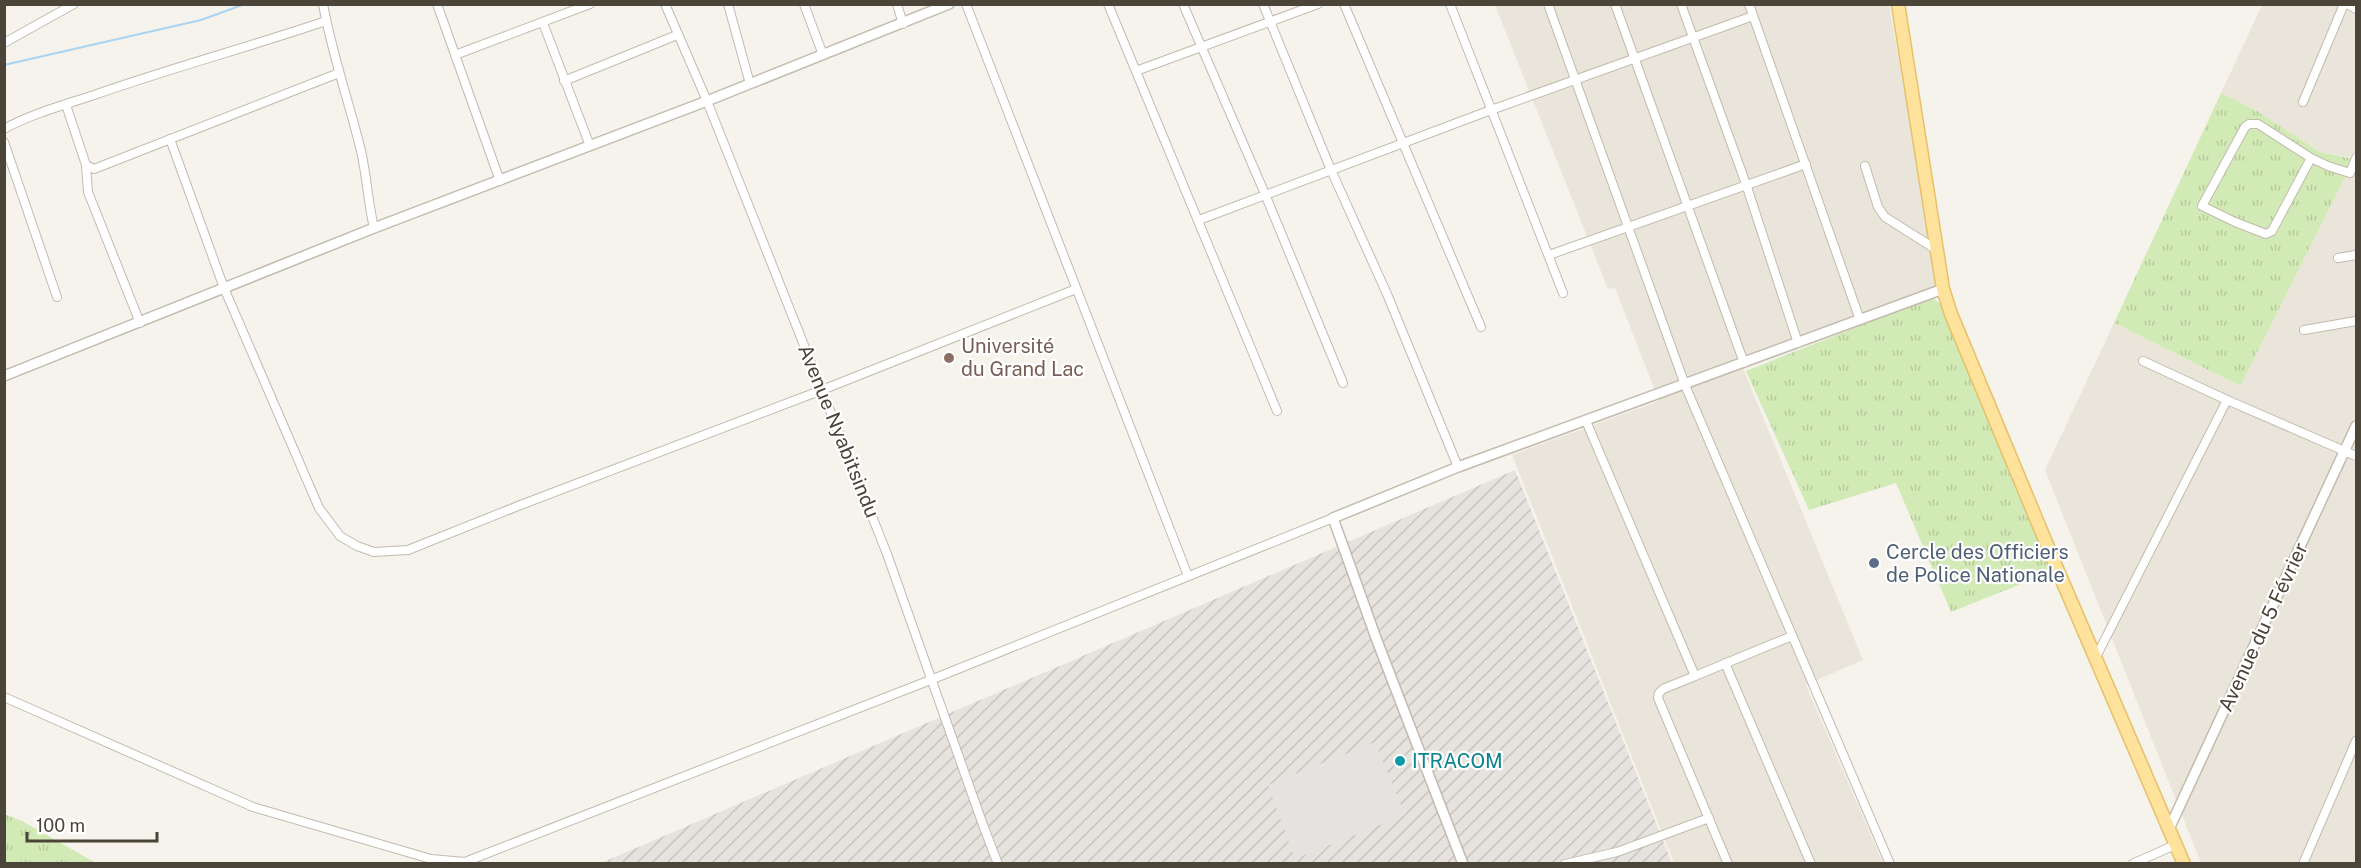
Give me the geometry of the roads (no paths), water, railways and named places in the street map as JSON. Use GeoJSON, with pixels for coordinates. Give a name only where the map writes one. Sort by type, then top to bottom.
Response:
{"type":"FeatureCollection","features":[{"type":"Feature","properties":{"kind":"main road"},"geometry":{"type":"LineString","coordinates":[[1898,4],[1943,289],[1961,343],[2184,864]]}},
{"type":"Feature","properties":{"kind":"street"},"geometry":{"type":"LineString","coordinates":[[4,43],[74,4]]}},
{"type":"Feature","properties":{"kind":"street"},"geometry":{"type":"LineString","coordinates":[[323,4],[339,73],[362,154],[369,209],[374,228]]}},
{"type":"Feature","properties":{"kind":"street"},"geometry":{"type":"LineString","coordinates":[[437,4],[500,181]]}},
{"type":"Feature","properties":{"kind":"street"},"geometry":{"type":"LineString","coordinates":[[455,55],[590,4]]}},
{"type":"Feature","properties":{"kind":"street","name":"Avenue Nyabitsindu"},"geometry":{"type":"LineString","coordinates":[[665,4],[707,101],[888,554],[982,825],[998,864]]}},
{"type":"Feature","properties":{"kind":"street"},"geometry":{"type":"LineString","coordinates":[[728,4],[750,84]]}},
{"type":"Feature","properties":{"kind":"street"},"geometry":{"type":"LineString","coordinates":[[804,4],[822,55]]}},
{"type":"Feature","properties":{"kind":"street"},"geometry":{"type":"LineString","coordinates":[[897,4],[903,24]]}},
{"type":"Feature","properties":{"kind":"street"},"geometry":{"type":"LineString","coordinates":[[4,376],[374,228],[707,101],[949,4]]}},
{"type":"Feature","properties":{"kind":"street"},"geometry":{"type":"LineString","coordinates":[[966,4],[1188,576]]}},
{"type":"Feature","properties":{"kind":"street"},"geometry":{"type":"LineString","coordinates":[[1108,4],[1277,411]]}},
{"type":"Feature","properties":{"kind":"street"},"geometry":{"type":"LineString","coordinates":[[1183,4],[1343,383]]}},
{"type":"Feature","properties":{"kind":"street"},"geometry":{"type":"LineString","coordinates":[[1263,4],[1458,467]]}},
{"type":"Feature","properties":{"kind":"street"},"geometry":{"type":"LineString","coordinates":[[1136,71],[1318,4]]}},
{"type":"Feature","properties":{"kind":"street"},"geometry":{"type":"LineString","coordinates":[[1344,4],[1481,327]]}},
{"type":"Feature","properties":{"kind":"street"},"geometry":{"type":"LineString","coordinates":[[1450,4],[1563,293]]}},
{"type":"Feature","properties":{"kind":"street"},"geometry":{"type":"LineString","coordinates":[[1548,4],[1685,385],[1890,864]]}},
{"type":"Feature","properties":{"kind":"street"},"geometry":{"type":"LineString","coordinates":[[1615,4],[1744,363]]}},
{"type":"Feature","properties":{"kind":"street"},"geometry":{"type":"LineString","coordinates":[[1681,4],[1746,184],[1798,343]]}},
{"type":"Feature","properties":{"kind":"street"},"geometry":{"type":"LineString","coordinates":[[1749,4],[1860,320]]}},
{"type":"Feature","properties":{"kind":"street"},"geometry":{"type":"LineString","coordinates":[[2302,102],[2346,4],[2356,9]]}},
{"type":"Feature","properties":{"kind":"street"},"geometry":{"type":"LineString","coordinates":[[1199,220],[1404,142],[1753,16]]}},
{"type":"Feature","properties":{"kind":"street"},"geometry":{"type":"LineString","coordinates":[[4,129],[148,76],[326,21]]}},
{"type":"Feature","properties":{"kind":"street"},"geometry":{"type":"LineString","coordinates":[[543,23],[590,146]]}},
{"type":"Feature","properties":{"kind":"street"},"geometry":{"type":"LineString","coordinates":[[564,81],[677,35]]}},
{"type":"Feature","properties":{"kind":"street"},"geometry":{"type":"LineString","coordinates":[[86,165],[94,169],[339,73]]}},
{"type":"Feature","properties":{"kind":"street"},"geometry":{"type":"LineString","coordinates":[[66,105],[86,165],[88,192],[140,323]]}},
{"type":"Feature","properties":{"kind":"street"},"geometry":{"type":"LineString","coordinates":[[2311,158],[2272,231],[2266,234],[2202,206],[2245,127],[2249,124],[2258,124],[2311,158],[2353,174],[2356,158]]}},
{"type":"Feature","properties":{"kind":"street"},"geometry":{"type":"LineString","coordinates":[[170,140],[224,288],[319,508],[340,536],[357,546],[374,552],[408,550],[1076,289]]}},
{"type":"Feature","properties":{"kind":"street"},"geometry":{"type":"LineString","coordinates":[[4,142],[57,297]]}},
{"type":"Feature","properties":{"kind":"street"},"geometry":{"type":"LineString","coordinates":[[1548,255],[1806,164]]}},
{"type":"Feature","properties":{"kind":"street"},"geometry":{"type":"LineString","coordinates":[[1865,165],[1878,207],[1885,217],[1937,250]]}},
{"type":"Feature","properties":{"kind":"street"},"geometry":{"type":"LineString","coordinates":[[2338,258],[2356,255]]}},
{"type":"Feature","properties":{"kind":"street"},"geometry":{"type":"LineString","coordinates":[[4,697],[253,807],[431,859],[459,863],[485,855],[933,679],[1458,467],[1943,289]]}},
{"type":"Feature","properties":{"kind":"street"},"geometry":{"type":"LineString","coordinates":[[2304,330],[2356,321]]}},
{"type":"Feature","properties":{"kind":"street"},"geometry":{"type":"LineString","coordinates":[[2143,361],[2356,456]]}},
{"type":"Feature","properties":{"kind":"street"},"geometry":{"type":"LineString","coordinates":[[2096,657],[2227,400]]}},
{"type":"Feature","properties":{"kind":"street"},"geometry":{"type":"LineString","coordinates":[[1586,421],[1695,676]]}},
{"type":"Feature","properties":{"kind":"street","name":"Avenue du 5 Février"},"geometry":{"type":"LineString","coordinates":[[2169,829],[2356,426]]}},
{"type":"Feature","properties":{"kind":"street"},"geometry":{"type":"LineString","coordinates":[[1333,518],[1376,638],[1463,864]]}},
{"type":"Feature","properties":{"kind":"street"},"geometry":{"type":"LineString","coordinates":[[1728,864],[1658,698],[1659,693],[1663,689],[1792,636]]}},
{"type":"Feature","properties":{"kind":"street"},"geometry":{"type":"LineString","coordinates":[[1725,663],[1810,864]]}},
{"type":"Feature","properties":{"kind":"street"},"geometry":{"type":"LineString","coordinates":[[2302,864],[2356,741]]}},
{"type":"Feature","properties":{"kind":"street"},"geometry":{"type":"LineString","coordinates":[[1565,864],[1617,852],[1709,818]]}},
{"type":"Feature","properties":{"kind":"street"},"geometry":{"type":"LineString","coordinates":[[2132,864],[2175,845]]}},
{"type":"Feature","properties":{"kind":"waterway"},"geometry":{"type":"LineString","coordinates":[[4,65],[201,20],[245,4]]}},
{"type":"Feature","properties":{"kind":"place","name":"Université du Grand Lac"},"geometry":{"type":"Point","coordinates":[949,358]}},
{"type":"Feature","properties":{"kind":"place","name":"Cercle des Officiers de Police Nationale"},"geometry":{"type":"Point","coordinates":[1874,563]}},
{"type":"Feature","properties":{"kind":"place","name":"ITRACOM"},"geometry":{"type":"Point","coordinates":[1400,761]}}]}
